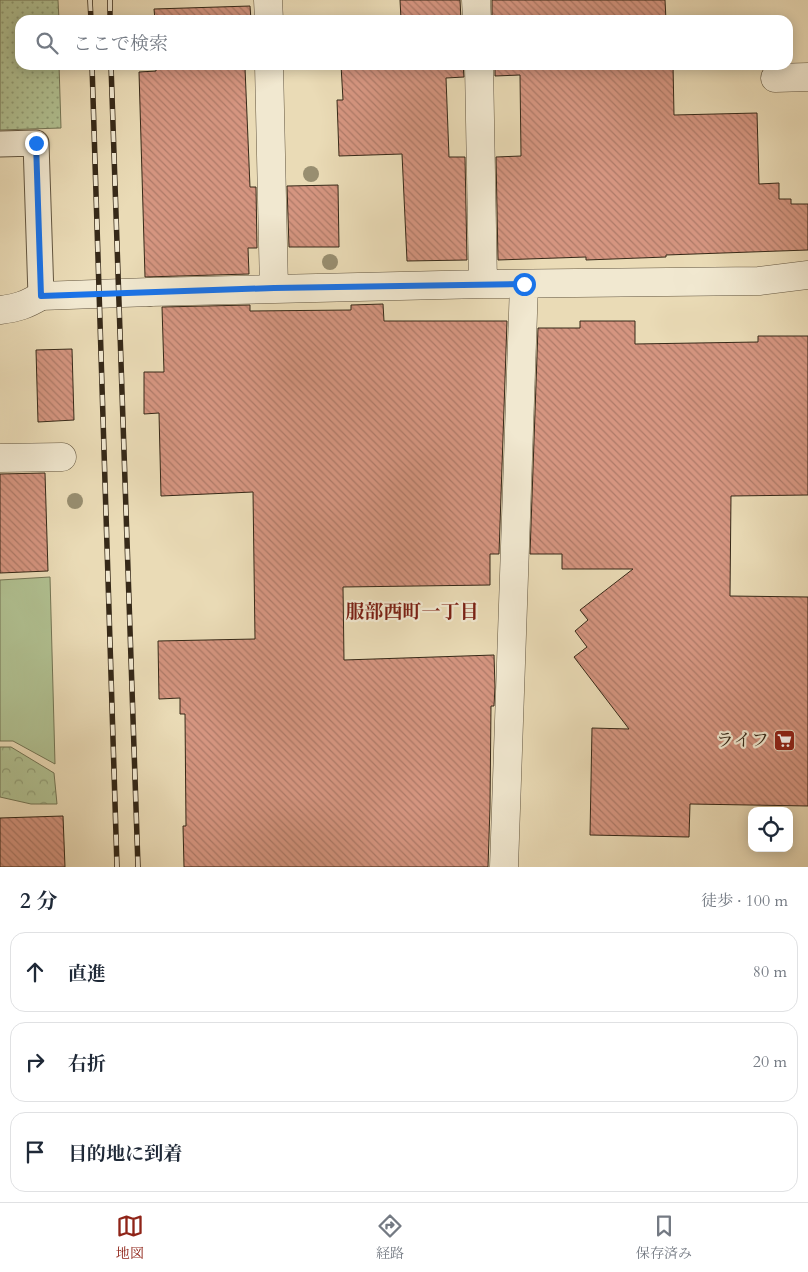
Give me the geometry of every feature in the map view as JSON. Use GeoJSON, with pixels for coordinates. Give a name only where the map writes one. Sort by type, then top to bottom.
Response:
{"type":"FeatureCollection","features":[{"type":"Feature","properties":{"kind":"street"},"geometry":{"type":"LineString","coordinates":[[268,0],[269,15]]}},
{"type":"Feature","properties":{"kind":"street"},"geometry":{"type":"LineString","coordinates":[[476,0],[477,15]]}},
{"type":"Feature","properties":{"kind":"street"},"geometry":{"type":"LineString","coordinates":[[270,70],[274,288]]}},
{"type":"Feature","properties":{"kind":"street"},"geometry":{"type":"LineString","coordinates":[[479,70],[483,284]]}},
{"type":"Feature","properties":{"kind":"street"},"geometry":{"type":"LineString","coordinates":[[775,78],[808,77]]}},
{"type":"Feature","properties":{"kind":"street"},"geometry":{"type":"LineString","coordinates":[[0,310],[17,308],[41,296],[274,288],[759,281],[808,275]]}},
{"type":"Feature","properties":{"kind":"street"},"geometry":{"type":"LineString","coordinates":[[504,867],[524,284]]}},
{"type":"Feature","properties":{"kind":"street"},"geometry":{"type":"LineString","coordinates":[[0,458],[62,457]]}},
{"type":"Feature","properties":{"kind":"lane"},"geometry":{"type":"LineString","coordinates":[[0,144],[36,143],[41,296]]}},
{"type":"Feature","properties":{"kind":"green space"},"geometry":{"type":"Polygon","coordinates":[[[0,0],[58,0],[59,15],[15,15],[15,70],[59,70],[61,128],[0,130],[0,0]]]}},
{"type":"Feature","properties":{"kind":"green space"},"geometry":{"type":"Polygon","coordinates":[[[50,577],[55,764],[13,741],[0,741],[0,580],[50,577]]]}},
{"type":"Feature","properties":{"kind":"green space"},"geometry":{"type":"Polygon","coordinates":[[[0,747],[11,747],[54,773],[57,804],[31,804],[0,797],[0,747]]]}},
{"type":"Feature","properties":{"kind":"building"},"geometry":{"type":"Polygon","coordinates":[[[400,0],[460,0],[461,15],[401,15],[400,0]]]}},
{"type":"Feature","properties":{"kind":"building"},"geometry":{"type":"Polygon","coordinates":[[[492,0],[665,0],[666,15],[492,15],[492,0]]]}},
{"type":"Feature","properties":{"kind":"building"},"geometry":{"type":"Polygon","coordinates":[[[250,6],[251,15],[155,15],[154,9],[250,6]]]}},
{"type":"Feature","properties":{"kind":"building"},"geometry":{"type":"Polygon","coordinates":[[[245,70],[250,187],[256,187],[257,248],[248,248],[249,274],[145,277],[139,72],[245,70]]]}},
{"type":"Feature","properties":{"kind":"building"},"geometry":{"type":"Polygon","coordinates":[[[341,70],[463,70],[464,77],[446,78],[449,157],[465,157],[467,260],[407,261],[402,154],[339,156],[337,100],[343,100],[341,70]]]}},
{"type":"Feature","properties":{"kind":"building"},"geometry":{"type":"Polygon","coordinates":[[[495,70],[673,70],[674,115],[757,113],[759,184],[779,183],[779,199],[791,199],[791,204],[808,204],[808,250],[586,260],[586,257],[498,260],[496,157],[521,156],[520,75],[495,76],[495,70]]]}},
{"type":"Feature","properties":{"kind":"building"},"geometry":{"type":"Polygon","coordinates":[[[338,185],[339,247],[289,247],[287,186],[338,185]]]}},
{"type":"Feature","properties":{"kind":"building"},"geometry":{"type":"Polygon","coordinates":[[[383,304],[384,321],[507,321],[499,554],[490,554],[490,585],[343,587],[344,660],[494,655],[495,687],[494,706],[491,706],[488,867],[184,867],[183,826],[186,826],[185,714],[180,714],[180,698],[159,699],[158,641],[255,639],[253,492],[161,496],[159,413],[144,414],[144,372],[164,372],[162,307],[250,305],[250,311],[351,310],[351,305],[383,304]]]}},
{"type":"Feature","properties":{"kind":"building"},"geometry":{"type":"Polygon","coordinates":[[[580,321],[635,321],[635,344],[758,342],[758,336],[808,336],[808,495],[731,496],[730,596],[808,597],[808,806],[690,804],[689,837],[590,835],[592,728],[629,729],[574,657],[587,647],[575,631],[588,620],[580,610],[633,569],[562,569],[562,554],[530,554],[538,328],[580,328],[580,321]]]}},
{"type":"Feature","properties":{"kind":"building"},"geometry":{"type":"Polygon","coordinates":[[[72,349],[74,420],[38,422],[36,350],[72,349]]]}},
{"type":"Feature","properties":{"kind":"building"},"geometry":{"type":"Polygon","coordinates":[[[45,473],[48,571],[0,573],[0,474],[45,473]]]}},
{"type":"Feature","properties":{"kind":"building"},"geometry":{"type":"Polygon","coordinates":[[[63,816],[65,867],[0,867],[0,818],[63,816]]]}},
{"type":"Feature","properties":{"kind":"railway"},"geometry":{"type":"LineString","coordinates":[[90,0],[91,15]]}},
{"type":"Feature","properties":{"kind":"railway"},"geometry":{"type":"LineString","coordinates":[[110,0],[110,15]]}},
{"type":"Feature","properties":{"kind":"railway"},"geometry":{"type":"LineString","coordinates":[[92,70],[117,867]]}},
{"type":"Feature","properties":{"kind":"railway"},"geometry":{"type":"LineString","coordinates":[[111,70],[138,867]]}},
{"type":"Feature","properties":{"kind":"place","name":"ライフ"},"geometry":{"type":"Point","coordinates":[785,740]}},
{"type":"Feature","properties":{"kind":"district","name":"服部西町一丁目"},"geometry":{"type":"Point","coordinates":[412,611]}},
{"type":"Feature","properties":{"kind":"route"},"geometry":{"type":"LineString","coordinates":[[36,143],[41,296],[274,288],[524,284]]}}]}
